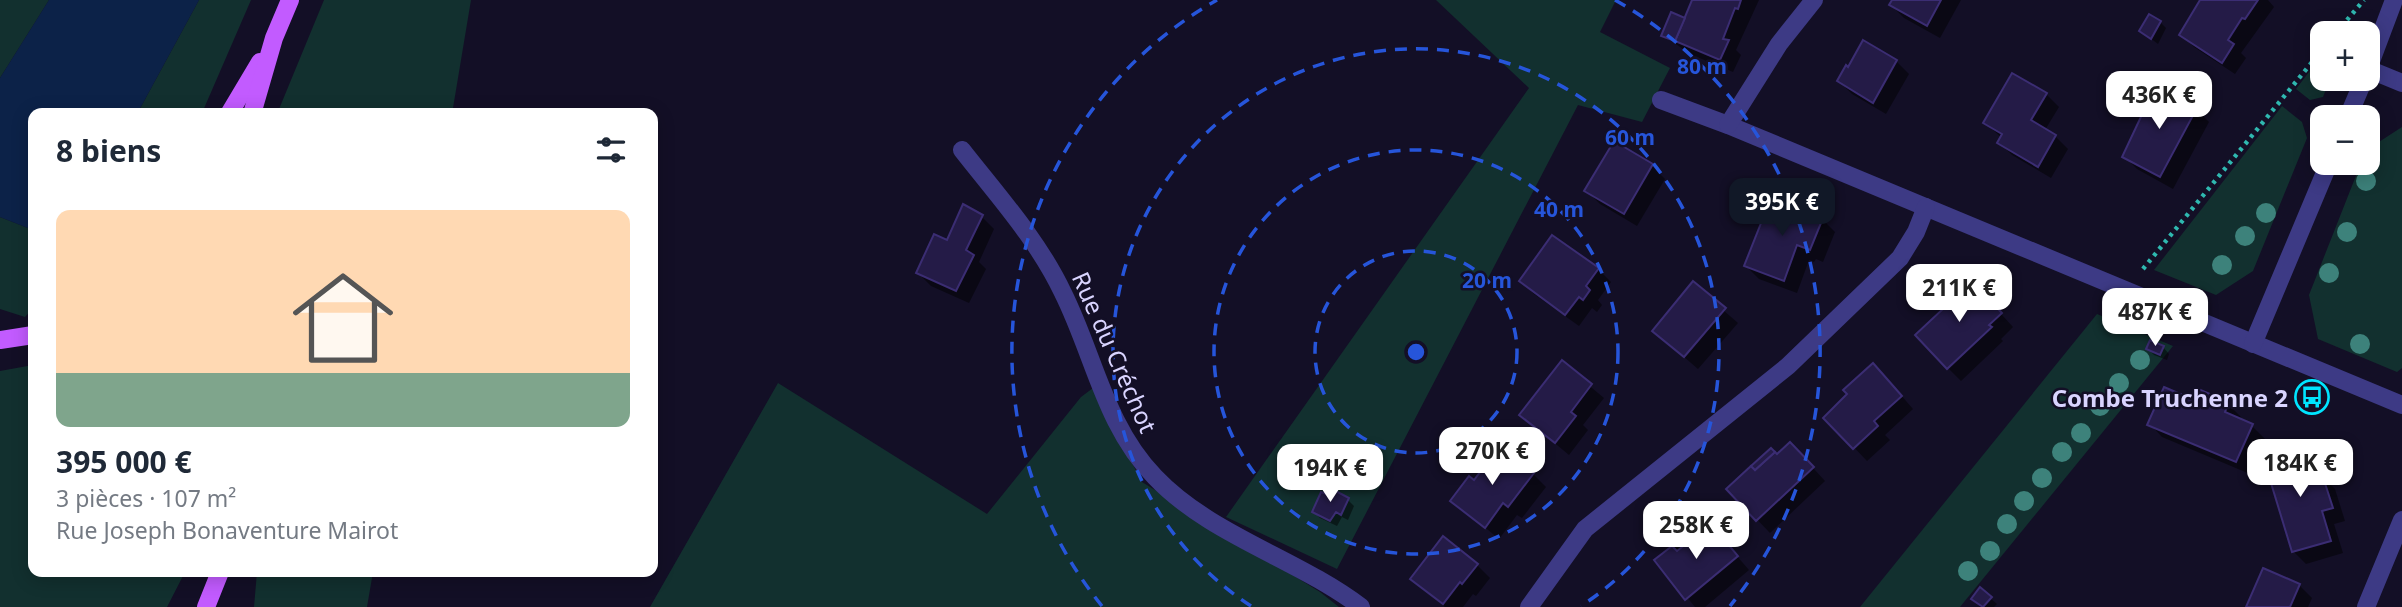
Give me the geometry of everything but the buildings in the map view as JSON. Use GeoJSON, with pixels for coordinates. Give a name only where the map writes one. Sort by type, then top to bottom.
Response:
{"type":"FeatureCollection","features":[{"type":"Feature","properties":{"kind":"main road"},"geometry":{"type":"LineString","coordinates":[[254,108],[274,38],[290,0]]}},
{"type":"Feature","properties":{"kind":"main road"},"geometry":{"type":"LineString","coordinates":[[233,108],[274,38]]}},
{"type":"Feature","properties":{"kind":"main road"},"geometry":{"type":"LineString","coordinates":[[0,340],[28,336]]}},
{"type":"Feature","properties":{"kind":"main road"},"geometry":{"type":"LineString","coordinates":[[207,607],[218,577]]}},
{"type":"Feature","properties":{"kind":"street"},"geometry":{"type":"LineString","coordinates":[[1728,125],[1779,44],[1814,0]]}},
{"type":"Feature","properties":{"kind":"street"},"geometry":{"type":"LineString","coordinates":[[2380,37],[2394,0]]}},
{"type":"Feature","properties":{"kind":"street"},"geometry":{"type":"LineString","coordinates":[[2380,74],[2402,83]]}},
{"type":"Feature","properties":{"kind":"street"},"geometry":{"type":"LineString","coordinates":[[1661,100],[1728,125],[2402,405]]}},
{"type":"Feature","properties":{"kind":"street","name":"Rue du Créchot"},"geometry":{"type":"LineString","coordinates":[[962,150],[1044,256],[1076,321],[1115,422],[1132,450],[1155,478],[1182,501],[1231,532],[1344,594],[1361,607]]}},
{"type":"Feature","properties":{"kind":"street"},"geometry":{"type":"LineString","coordinates":[[2253,344],[2324,175]]}},
{"type":"Feature","properties":{"kind":"street"},"geometry":{"type":"LineString","coordinates":[[1529,607],[1585,529],[1788,366],[1900,258],[1916,233],[1926,207]]}},
{"type":"Feature","properties":{"kind":"street"},"geometry":{"type":"LineString","coordinates":[[2366,607],[2402,520]]}},
{"type":"Feature","properties":{"kind":"path"},"geometry":{"type":"LineString","coordinates":[[2346,21],[2364,0]]}},
{"type":"Feature","properties":{"kind":"path"},"geometry":{"type":"LineString","coordinates":[[2125,290],[2310,65]]}},
{"type":"Feature","properties":{"kind":"green space"},"geometry":{"type":"Polygon","coordinates":[[[0,0],[49,0],[0,78],[0,0]]]}},
{"type":"Feature","properties":{"kind":"green space"},"geometry":{"type":"Polygon","coordinates":[[[199,0],[251,0],[204,108],[140,108],[199,0]]]}},
{"type":"Feature","properties":{"kind":"green space"},"geometry":{"type":"Polygon","coordinates":[[[324,0],[471,0],[453,108],[279,108],[324,0]]]}},
{"type":"Feature","properties":{"kind":"green space"},"geometry":{"type":"Polygon","coordinates":[[[1436,0],[1616,0],[1600,32],[1670,68],[1642,122],[1578,105],[1337,569],[1226,517],[1529,88],[1436,0]]]}},
{"type":"Feature","properties":{"kind":"green space"},"geometry":{"type":"Polygon","coordinates":[[[2310,71],[2310,91],[2325,91],[2323,97],[2310,100],[2296,89],[2310,71]]]}},
{"type":"Feature","properties":{"kind":"green space"},"geometry":{"type":"Polygon","coordinates":[[[2282,106],[2302,122],[2307,138],[2253,271],[2216,295],[2154,270],[2282,106]]]}},
{"type":"Feature","properties":{"kind":"green space"},"geometry":{"type":"Polygon","coordinates":[[[2402,127],[2402,368],[2397,372],[2318,339],[2309,295],[2356,175],[2380,175],[2380,141],[2402,127]]]}},
{"type":"Feature","properties":{"kind":"green space"},"geometry":{"type":"Polygon","coordinates":[[[0,217],[28,228],[28,314],[25,317],[0,309],[0,217]]]}},
{"type":"Feature","properties":{"kind":"green space"},"geometry":{"type":"Polygon","coordinates":[[[2097,314],[2173,346],[1960,607],[1860,607],[2097,314]]]}},
{"type":"Feature","properties":{"kind":"green space"},"geometry":{"type":"Polygon","coordinates":[[[28,366],[28,577],[182,577],[167,607],[0,607],[0,371],[28,366]]]}},
{"type":"Feature","properties":{"kind":"green space"},"geometry":{"type":"Polygon","coordinates":[[[778,383],[987,514],[1081,397],[1093,388],[1142,482],[1320,592],[1339,607],[650,607],[778,383]]]}},
{"type":"Feature","properties":{"kind":"green space"},"geometry":{"type":"Polygon","coordinates":[[[257,577],[372,577],[367,607],[254,607],[257,577]]]}},
{"type":"Feature","properties":{"kind":"water"},"geometry":{"type":"Polygon","coordinates":[[[49,0],[199,0],[140,108],[28,108],[28,228],[0,217],[0,78],[49,0]]]}},
{"type":"Feature","properties":{"kind":"place","name":"Combe Truchenne 2"},"geometry":{"type":"Point","coordinates":[2312,397]}}]}
